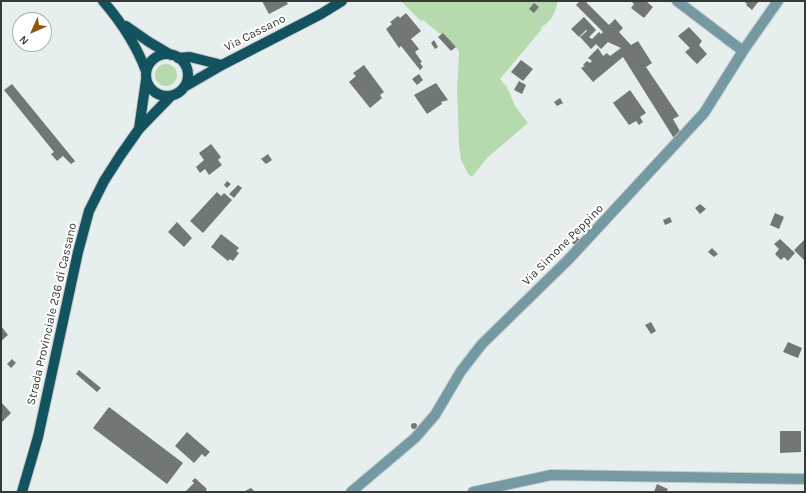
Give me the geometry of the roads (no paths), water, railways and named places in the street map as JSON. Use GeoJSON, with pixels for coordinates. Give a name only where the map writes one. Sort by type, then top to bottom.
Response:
{"type":"FeatureCollection","features":[{"type":"Feature","properties":{"kind":"main road"},"geometry":{"type":"LineString","coordinates":[[103,1],[123,24],[134,44],[153,91],[158,95],[171,96],[176,94],[184,87],[188,74],[183,62],[175,56],[148,42],[123,24]]}},
{"type":"Feature","properties":{"kind":"main road","name":"Via Cassano"},"geometry":{"type":"LineString","coordinates":[[184,87],[342,1]]}},
{"type":"Feature","properties":{"kind":"main road"},"geometry":{"type":"LineString","coordinates":[[140,129],[146,76],[149,65],[158,56],[190,58],[222,65]]}},
{"type":"Feature","properties":{"kind":"main road","name":"Strada Provinciale 236 di Cassano"},"geometry":{"type":"LineString","coordinates":[[22,492],[38,437],[84,228],[96,196],[140,129],[171,96]]}},
{"type":"Feature","properties":{"kind":"street"},"geometry":{"type":"LineString","coordinates":[[677,1],[743,51]]}},
{"type":"Feature","properties":{"kind":"street","name":"Via Simone Peppino"},"geometry":{"type":"LineString","coordinates":[[351,492],[415,438],[435,415],[461,371],[482,344],[568,260],[695,124],[704,113],[743,51],[778,1]]}},
{"type":"Feature","properties":{"kind":"street"},"geometry":{"type":"LineString","coordinates":[[473,492],[551,475],[805,479]]}}]}
